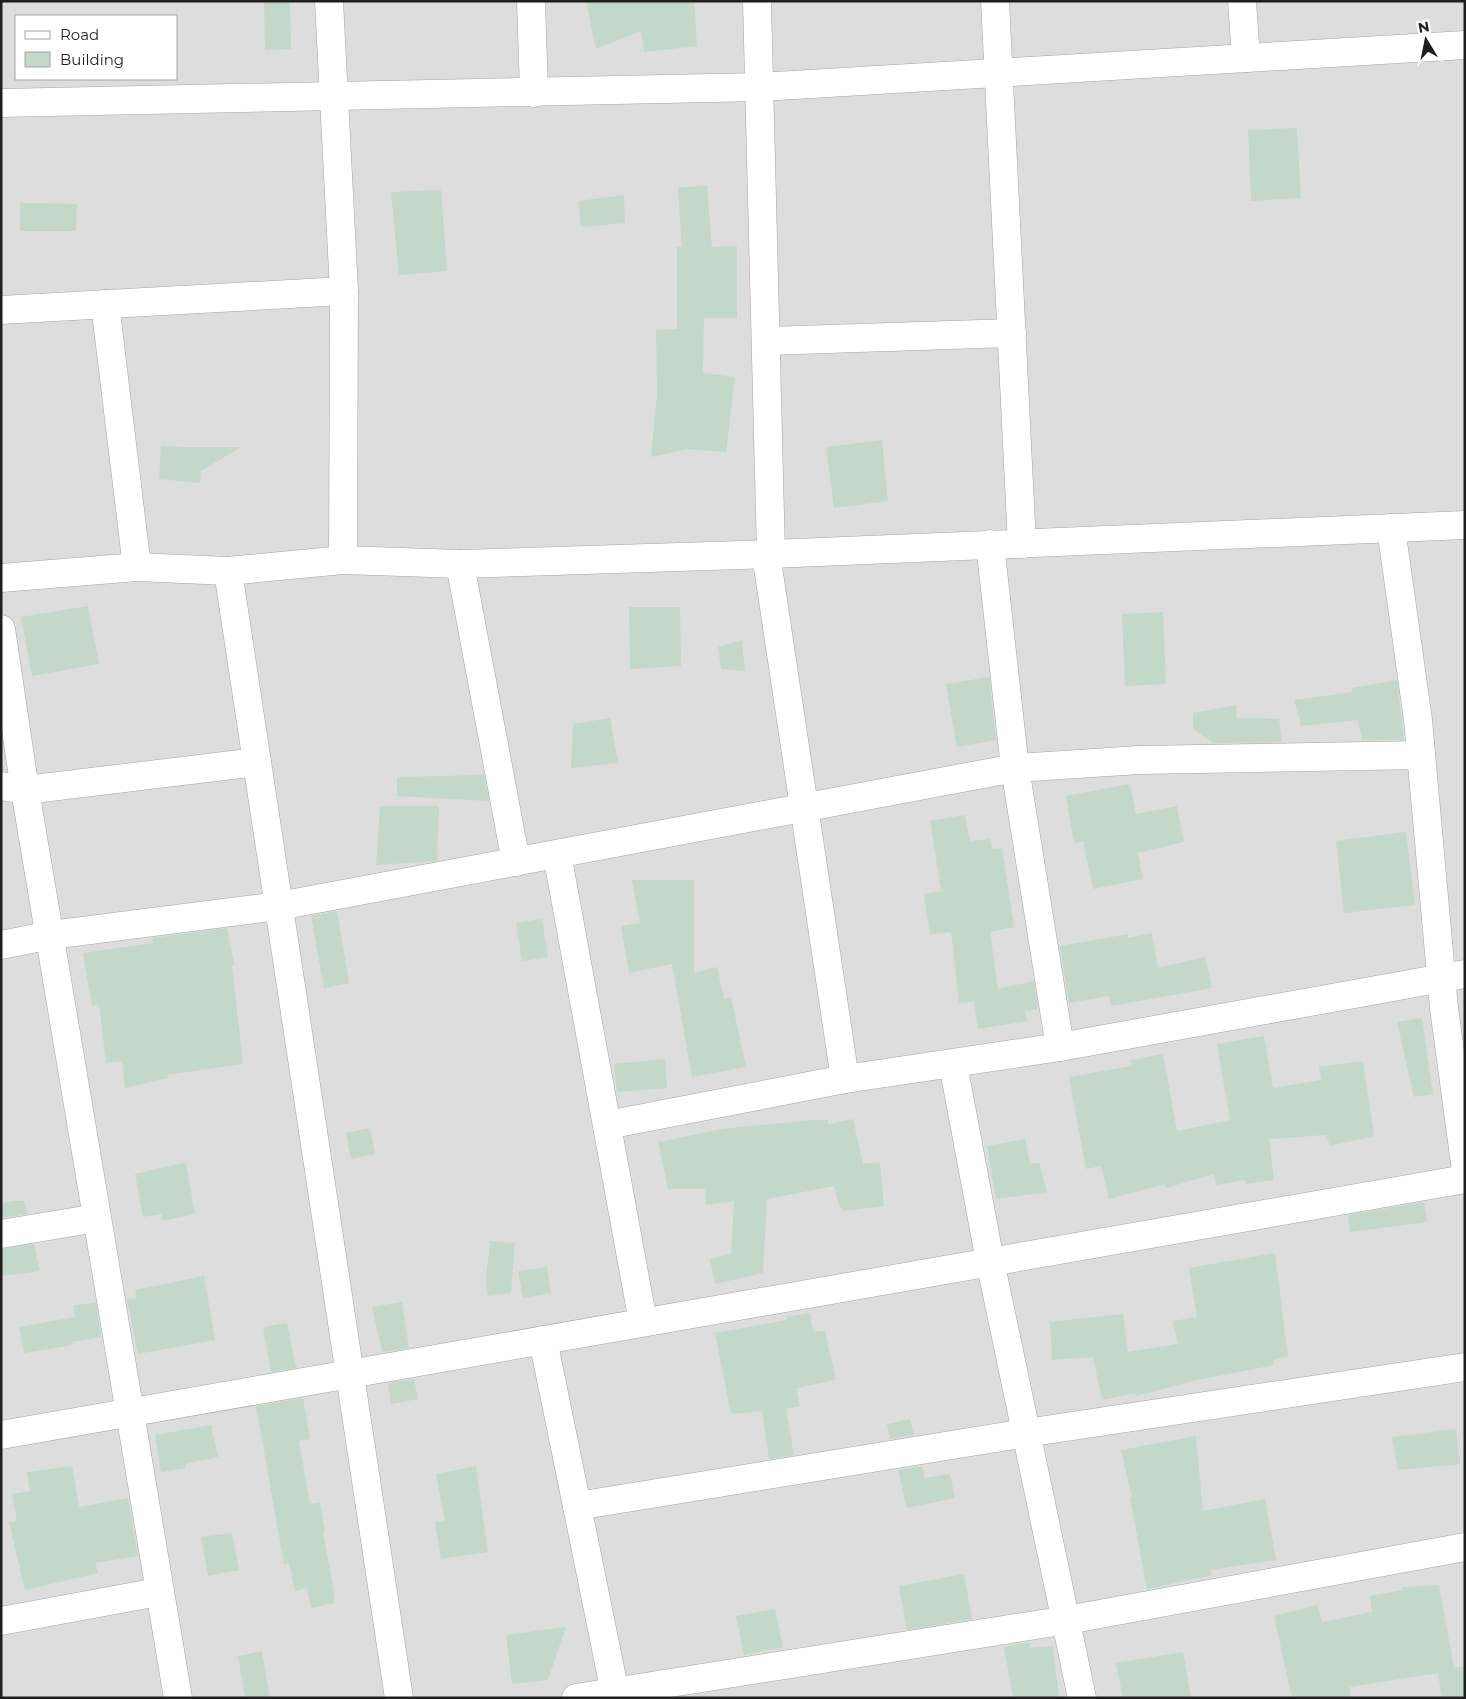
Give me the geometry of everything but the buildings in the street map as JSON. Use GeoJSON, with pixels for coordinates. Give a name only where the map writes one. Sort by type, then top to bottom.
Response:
{"type":"FeatureCollection","features":[{"type":"Feature","properties":{"kind":"street"},"geometry":{"type":"LineString","coordinates":[[329,1],[332,97],[344,291],[343,560]]}},
{"type":"Feature","properties":{"kind":"street"},"geometry":{"type":"LineString","coordinates":[[531,1],[534,93]]}},
{"type":"Feature","properties":{"kind":"street"},"geometry":{"type":"LineString","coordinates":[[757,1],[766,341],[769,554],[803,808],[845,1079]]}},
{"type":"Feature","properties":{"kind":"street"},"geometry":{"type":"LineString","coordinates":[[995,1],[1022,544]]}},
{"type":"Feature","properties":{"kind":"street"},"geometry":{"type":"LineString","coordinates":[[1242,1],[1246,58]]}},
{"type":"Feature","properties":{"kind":"street"},"geometry":{"type":"LineString","coordinates":[[1,103],[760,87],[1465,45]]}},
{"type":"Feature","properties":{"kind":"street"},"geometry":{"type":"LineString","coordinates":[[1,310],[344,291]]}},
{"type":"Feature","properties":{"kind":"street"},"geometry":{"type":"LineString","coordinates":[[105,304],[137,566]]}},
{"type":"Feature","properties":{"kind":"street"},"geometry":{"type":"LineString","coordinates":[[766,341],[1012,333]]}},
{"type":"Feature","properties":{"kind":"street"},"geometry":{"type":"LineString","coordinates":[[1,578],[137,566],[228,571],[343,560],[460,564],[769,554],[1465,525]]}},
{"type":"Feature","properties":{"kind":"street"},"geometry":{"type":"LineString","coordinates":[[1391,528],[1453,976],[1465,1163]]}},
{"type":"Feature","properties":{"kind":"street"},"geometry":{"type":"LineString","coordinates":[[990,544],[1016,768],[1060,1047]]}},
{"type":"Feature","properties":{"kind":"street"},"geometry":{"type":"LineString","coordinates":[[460,564],[516,862]]}},
{"type":"Feature","properties":{"kind":"street"},"geometry":{"type":"LineString","coordinates":[[228,571],[399,1698]]}},
{"type":"Feature","properties":{"kind":"street"},"geometry":{"type":"LineString","coordinates":[[1,629],[13,788],[51,935],[158,1592],[178,1698]]}},
{"type":"Feature","properties":{"kind":"street"},"geometry":{"type":"LineString","coordinates":[[1,945],[51,935],[279,906],[1016,768],[1139,760],[1421,755]]}},
{"type":"Feature","properties":{"kind":"street"},"geometry":{"type":"LineString","coordinates":[[13,788],[257,762]]}},
{"type":"Feature","properties":{"kind":"street"},"geometry":{"type":"LineString","coordinates":[[557,854],[643,1322]]}},
{"type":"Feature","properties":{"kind":"street"},"geometry":{"type":"LineString","coordinates":[[607,1125],[845,1079],[1060,1047],[1453,976]]}},
{"type":"Feature","properties":{"kind":"street"},"geometry":{"type":"LineString","coordinates":[[953,1064],[990,1261],[1082,1698]]}},
{"type":"Feature","properties":{"kind":"street"},"geometry":{"type":"LineString","coordinates":[[1,1435],[1465,1179]]}},
{"type":"Feature","properties":{"kind":"street"},"geometry":{"type":"LineString","coordinates":[[1,1234],[97,1218]]}},
{"type":"Feature","properties":{"kind":"street"},"geometry":{"type":"LineString","coordinates":[[543,1340],[615,1695]]}},
{"type":"Feature","properties":{"kind":"street"},"geometry":{"type":"LineString","coordinates":[[578,1506],[1026,1433],[1465,1367]]}},
{"type":"Feature","properties":{"kind":"street"},"geometry":{"type":"LineString","coordinates":[[576,1698],[615,1695],[1067,1620],[1465,1547]]}},
{"type":"Feature","properties":{"kind":"street"},"geometry":{"type":"LineString","coordinates":[[1,1621],[158,1592]]}},
{"type":"Feature","properties":{"kind":"shaded area"},"geometry":{"type":"Polygon","coordinates":[[[1,1],[1465,1],[1465,1698],[1,1698],[1,1]]]}}]}
